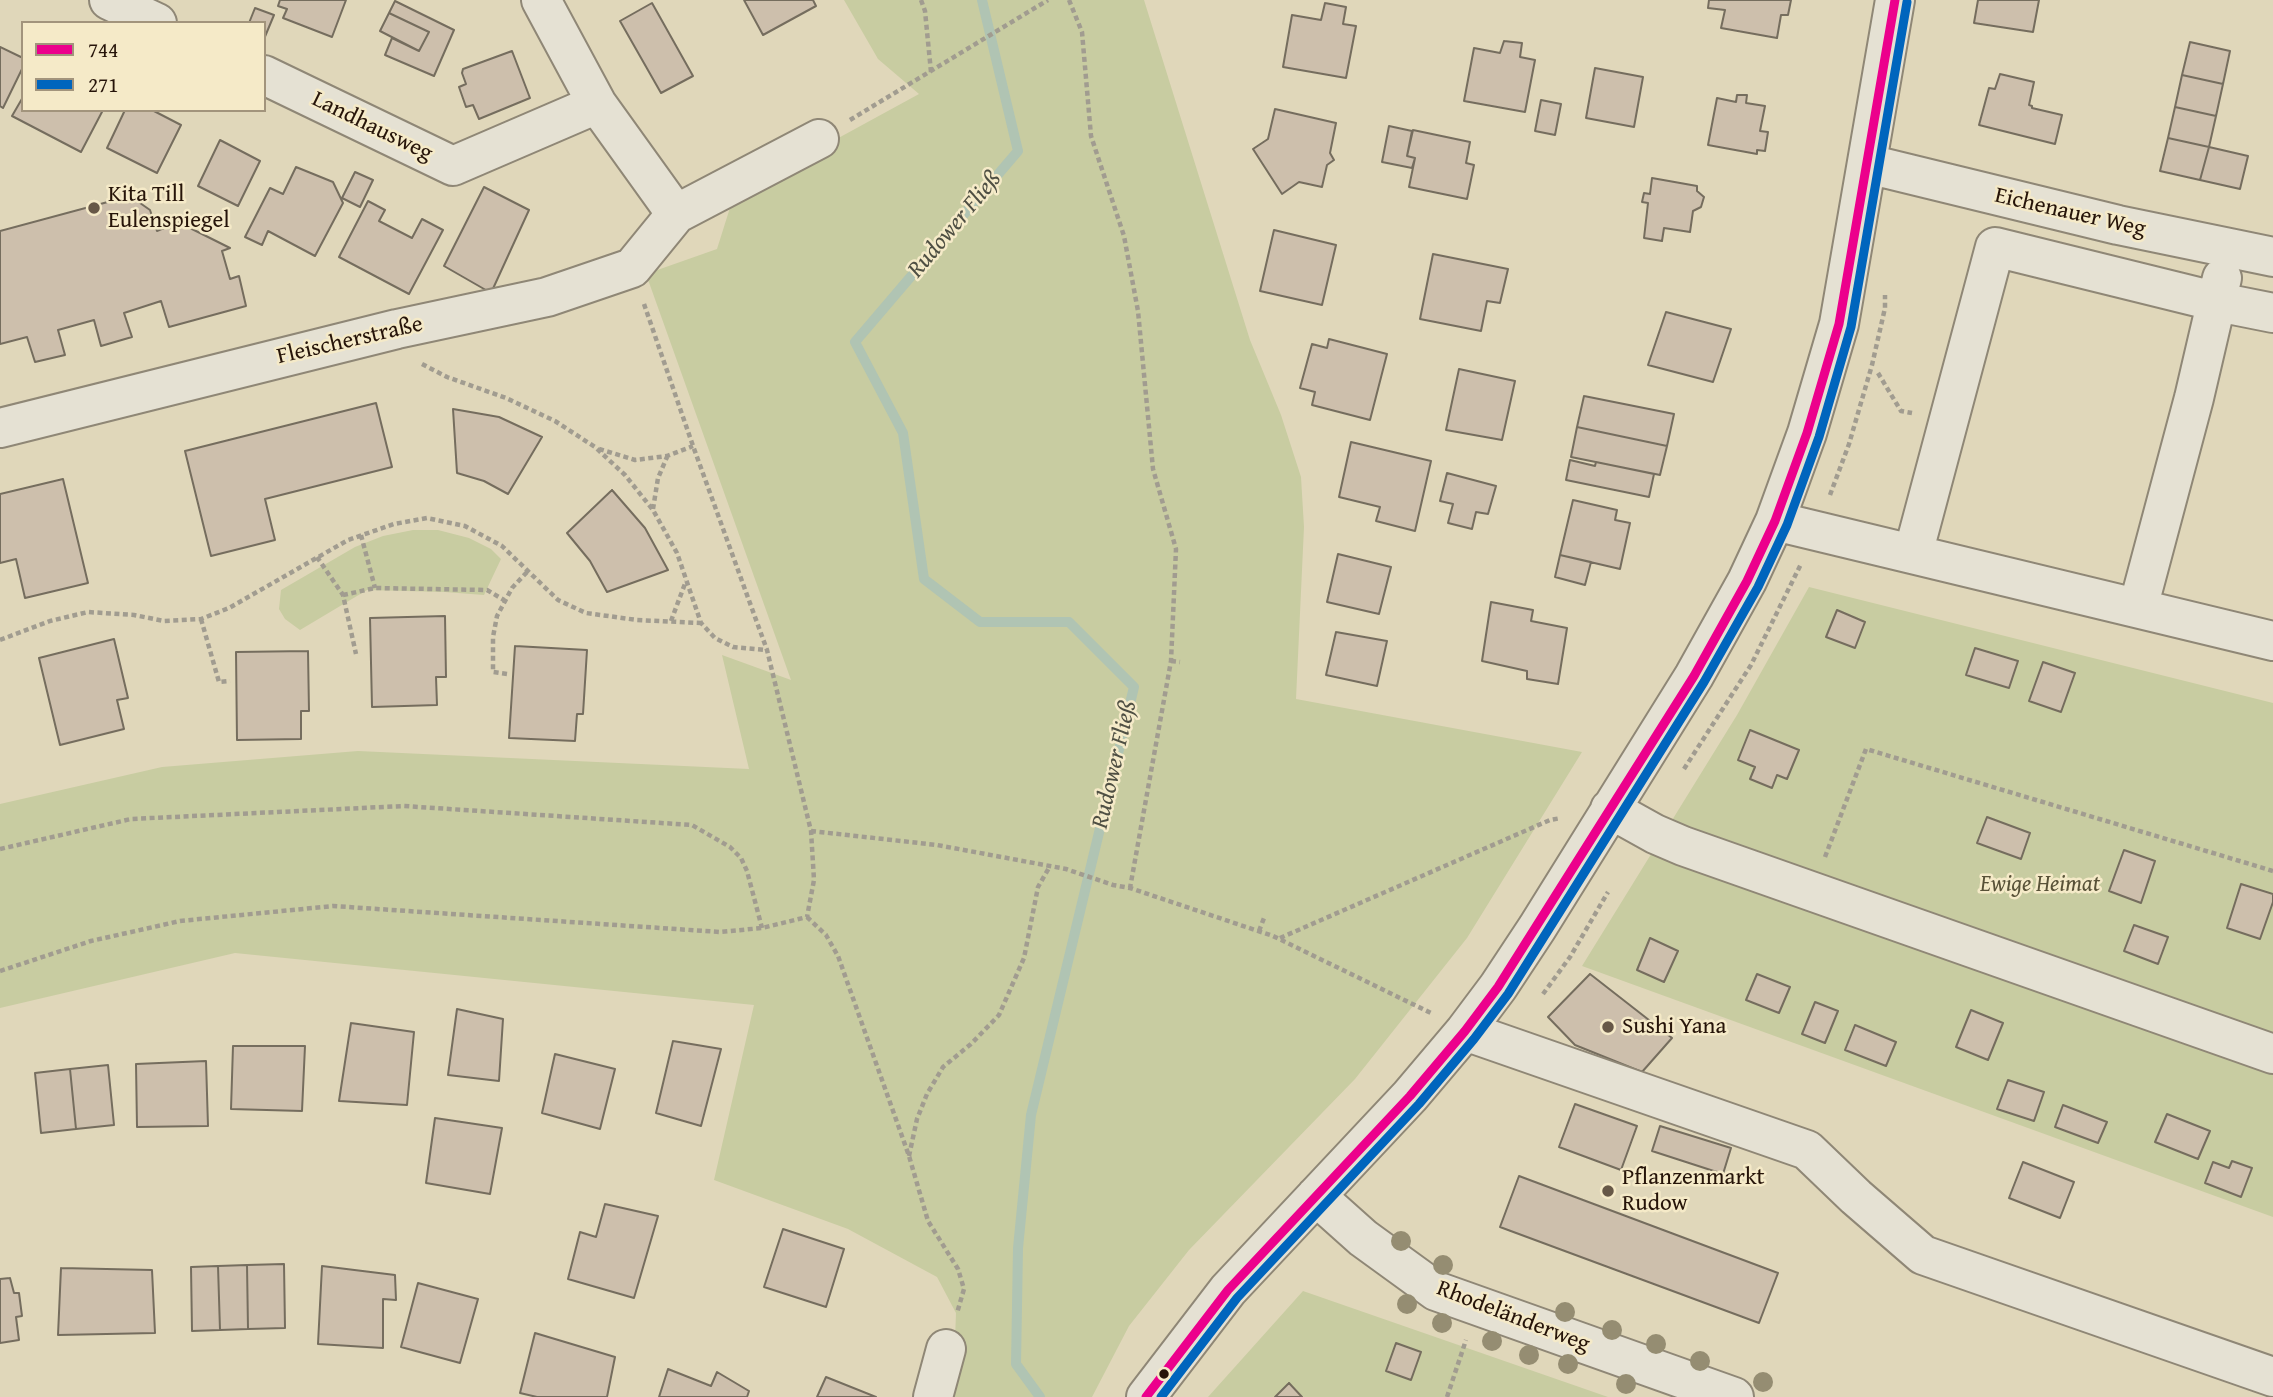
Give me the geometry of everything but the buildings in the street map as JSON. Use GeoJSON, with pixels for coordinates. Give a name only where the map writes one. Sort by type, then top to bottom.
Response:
{"type":"FeatureCollection","features":[{"type":"Feature","properties":{"kind":"street"},"geometry":{"type":"LineString","coordinates":[[109,0],[153,21]]}},
{"type":"Feature","properties":{"kind":"street"},"geometry":{"type":"LineString","coordinates":[[541,0],[597,104],[676,214]]}},
{"type":"Feature","properties":{"kind":"street"},"geometry":{"type":"LineString","coordinates":[[1146,1397],[1228,1290],[1410,1096],[1465,1031],[1533,935],[1708,653],[1747,581],[1775,521],[1807,433],[1839,324],[1895,0]]}},
{"type":"Feature","properties":{"kind":"street","name":"Landhausweg"},"geometry":{"type":"LineString","coordinates":[[266,76],[453,166],[597,104]]}},
{"type":"Feature","properties":{"kind":"street"},"geometry":{"type":"LineString","coordinates":[[632,268],[676,214],[820,139]]}},
{"type":"Feature","properties":{"kind":"street","name":"Eichenauer Weg"},"geometry":{"type":"LineString","coordinates":[[1868,164],[2118,225],[2273,257]]}},
{"type":"Feature","properties":{"kind":"street"},"geometry":{"type":"LineString","coordinates":[[1913,554],[1995,247],[2273,313]]}},
{"type":"Feature","properties":{"kind":"street"},"geometry":{"type":"LineString","coordinates":[[2138,608],[2218,302],[2228,249]]}},
{"type":"Feature","properties":{"kind":"street","name":"Fleischerstraße"},"geometry":{"type":"LineString","coordinates":[[0,428],[384,332],[547,297],[632,268]]}},
{"type":"Feature","properties":{"kind":"street"},"geometry":{"type":"LineString","coordinates":[[1775,521],[2273,640]]}},
{"type":"Feature","properties":{"kind":"street"},"geometry":{"type":"LineString","coordinates":[[1610,809],[1683,846],[2273,1054]]}},
{"type":"Feature","properties":{"kind":"street"},"geometry":{"type":"LineString","coordinates":[[1465,1031],[1807,1150],[1923,1255],[2273,1377]]}},
{"type":"Feature","properties":{"kind":"street","name":"Rhodeländerweg"},"geometry":{"type":"LineString","coordinates":[[1316,1196],[1373,1246],[1436,1291],[1734,1397]]}},
{"type":"Feature","properties":{"kind":"street"},"geometry":{"type":"LineString","coordinates":[[933,1397],[946,1349]]}},
{"type":"Feature","properties":{"kind":"path"},"geometry":{"type":"LineString","coordinates":[[922,0],[931,72]]}},
{"type":"Feature","properties":{"kind":"path"},"geometry":{"type":"LineString","coordinates":[[820,139],[1048,0]]}},
{"type":"Feature","properties":{"kind":"path"},"geometry":{"type":"LineString","coordinates":[[1069,0],[1082,32],[1091,136],[1126,249],[1138,311],[1153,469],[1177,549],[1171,661],[1130,887]]}},
{"type":"Feature","properties":{"kind":"path"},"geometry":{"type":"LineString","coordinates":[[632,268],[767,650],[811,831],[814,880],[807,917]]}},
{"type":"Feature","properties":{"kind":"path"},"geometry":{"type":"LineString","coordinates":[[412,358],[447,377],[506,398],[555,421],[595,447],[625,475],[653,510],[677,553],[701,623],[715,638],[733,647],[767,650]]}},
{"type":"Feature","properties":{"kind":"path"},"geometry":{"type":"LineString","coordinates":[[1878,373],[1901,411],[1949,420]]}},
{"type":"Feature","properties":{"kind":"path"},"geometry":{"type":"LineString","coordinates":[[595,447],[635,460],[667,456],[693,446]]}},
{"type":"Feature","properties":{"kind":"path"},"geometry":{"type":"LineString","coordinates":[[653,510],[658,478],[667,456]]}},
{"type":"Feature","properties":{"kind":"path"},"geometry":{"type":"LineString","coordinates":[[0,640],[50,621],[88,612],[134,615],[164,621],[201,618],[247,598],[361,535],[394,524],[427,518],[465,526],[502,546],[558,600],[586,613],[637,620],[701,623]]}},
{"type":"Feature","properties":{"kind":"path"},"geometry":{"type":"LineString","coordinates":[[361,535],[375,588]]}},
{"type":"Feature","properties":{"kind":"path"},"geometry":{"type":"LineString","coordinates":[[317,557],[342,595],[356,654]]}},
{"type":"Feature","properties":{"kind":"path"},"geometry":{"type":"LineString","coordinates":[[507,674],[493,672],[496,616],[504,600],[528,571]]}},
{"type":"Feature","properties":{"kind":"path"},"geometry":{"type":"LineString","coordinates":[[671,621],[687,580]]}},
{"type":"Feature","properties":{"kind":"path"},"geometry":{"type":"LineString","coordinates":[[342,595],[375,588],[487,590],[504,600]]}},
{"type":"Feature","properties":{"kind":"path"},"geometry":{"type":"LineString","coordinates":[[201,618],[219,682],[230,681]]}},
{"type":"Feature","properties":{"kind":"path"},"geometry":{"type":"LineString","coordinates":[[1171,661],[1180,662]]}},
{"type":"Feature","properties":{"kind":"path"},"geometry":{"type":"LineString","coordinates":[[1812,890],[1866,749],[2273,871]]}},
{"type":"Feature","properties":{"kind":"path"},"geometry":{"type":"LineString","coordinates":[[0,849],[131,819],[404,806],[692,825],[730,847],[741,858],[762,929]]}},
{"type":"Feature","properties":{"kind":"path"},"geometry":{"type":"LineString","coordinates":[[1279,938],[1550,820],[1610,809]]}},
{"type":"Feature","properties":{"kind":"path"},"geometry":{"type":"LineString","coordinates":[[811,831],[937,845],[1066,869],[1130,887],[1279,938],[1398,995],[1465,1031]]}},
{"type":"Feature","properties":{"kind":"path"},"geometry":{"type":"LineString","coordinates":[[909,1156],[917,1119],[927,1094],[943,1067],[971,1044],[999,1015],[1024,958],[1038,887],[1050,866]]}},
{"type":"Feature","properties":{"kind":"path"},"geometry":{"type":"LineString","coordinates":[[0,971],[92,942],[180,921],[333,906],[720,932],[762,929],[807,917]]}},
{"type":"Feature","properties":{"kind":"path"},"geometry":{"type":"LineString","coordinates":[[807,917],[826,935],[838,956],[909,1156],[928,1221],[958,1269],[964,1289],[946,1349]]}},
{"type":"Feature","properties":{"kind":"path"},"geometry":{"type":"LineString","coordinates":[[1259,930],[1264,918]]}},
{"type":"Feature","properties":{"kind":"path"},"geometry":{"type":"LineString","coordinates":[[1447,1397],[1478,1306]]}},
{"type":"Feature","properties":{"kind":"green space"},"geometry":{"type":"Polygon","coordinates":[[[844,0],[1144,0],[1250,340],[1281,415],[1301,477],[1304,527],[1296,699],[1582,752],[1467,938],[1355,1079],[1189,1250],[1129,1326],[1092,1397],[941,1397],[955,1340],[956,1313],[937,1277],[848,1229],[714,1180],[754,1005],[235,953],[0,1008],[0,804],[162,767],[358,751],[749,769],[722,655],[791,680],[646,274],[717,249],[734,195],[919,94],[878,59],[844,0]]]}},
{"type":"Feature","properties":{"kind":"green space"},"geometry":{"type":"Polygon","coordinates":[[[413,530],[438,530],[469,538],[491,549],[501,559],[484,595],[367,590],[300,630],[285,619],[279,609],[281,590],[355,547],[383,536],[413,530]]]}},
{"type":"Feature","properties":{"kind":"green space","name":"Ewige Heimat"},"geometry":{"type":"Polygon","coordinates":[[[1809,587],[2273,703],[2273,1217],[1582,966],[1737,715],[1809,587]]]}},
{"type":"Feature","properties":{"kind":"green space"},"geometry":{"type":"Polygon","coordinates":[[[1303,1291],[1608,1397],[1208,1397],[1303,1291]]]}},
{"type":"Feature","properties":{"kind":"waterway","name":"Rudower Fließ"},"geometry":{"type":"LineString","coordinates":[[982,0],[1018,151],[855,342],[903,433],[924,579],[980,622],[1069,622],[1134,687],[1031,1115],[1018,1248],[1016,1364],[1040,1397]]}},
{"type":"Feature","properties":{"kind":"transit line","name":"744"},"geometry":{"type":"LineString","coordinates":[[1146,1397],[1228,1290],[1410,1096],[1498,987],[1694,676],[1747,581],[1775,521],[1807,433],[1839,324],[1895,0]]}},
{"type":"Feature","properties":{"kind":"transit line","name":"271"},"geometry":{"type":"LineString","coordinates":[[1161,1397],[1237,1298],[1419,1104],[1508,994],[1704,682],[1758,587],[1787,525],[1819,437],[1851,327],[1907,2]]}},
{"type":"Feature","properties":{"kind":"place","name":"Kita Till Eulenspiegel"},"geometry":{"type":"Point","coordinates":[94,208]}},
{"type":"Feature","properties":{"kind":"place","name":"Sushi Yana"},"geometry":{"type":"Point","coordinates":[1608,1027]}},
{"type":"Feature","properties":{"kind":"place","name":"Pflanzenmarkt Rudow"},"geometry":{"type":"Point","coordinates":[1608,1191]}}]}
